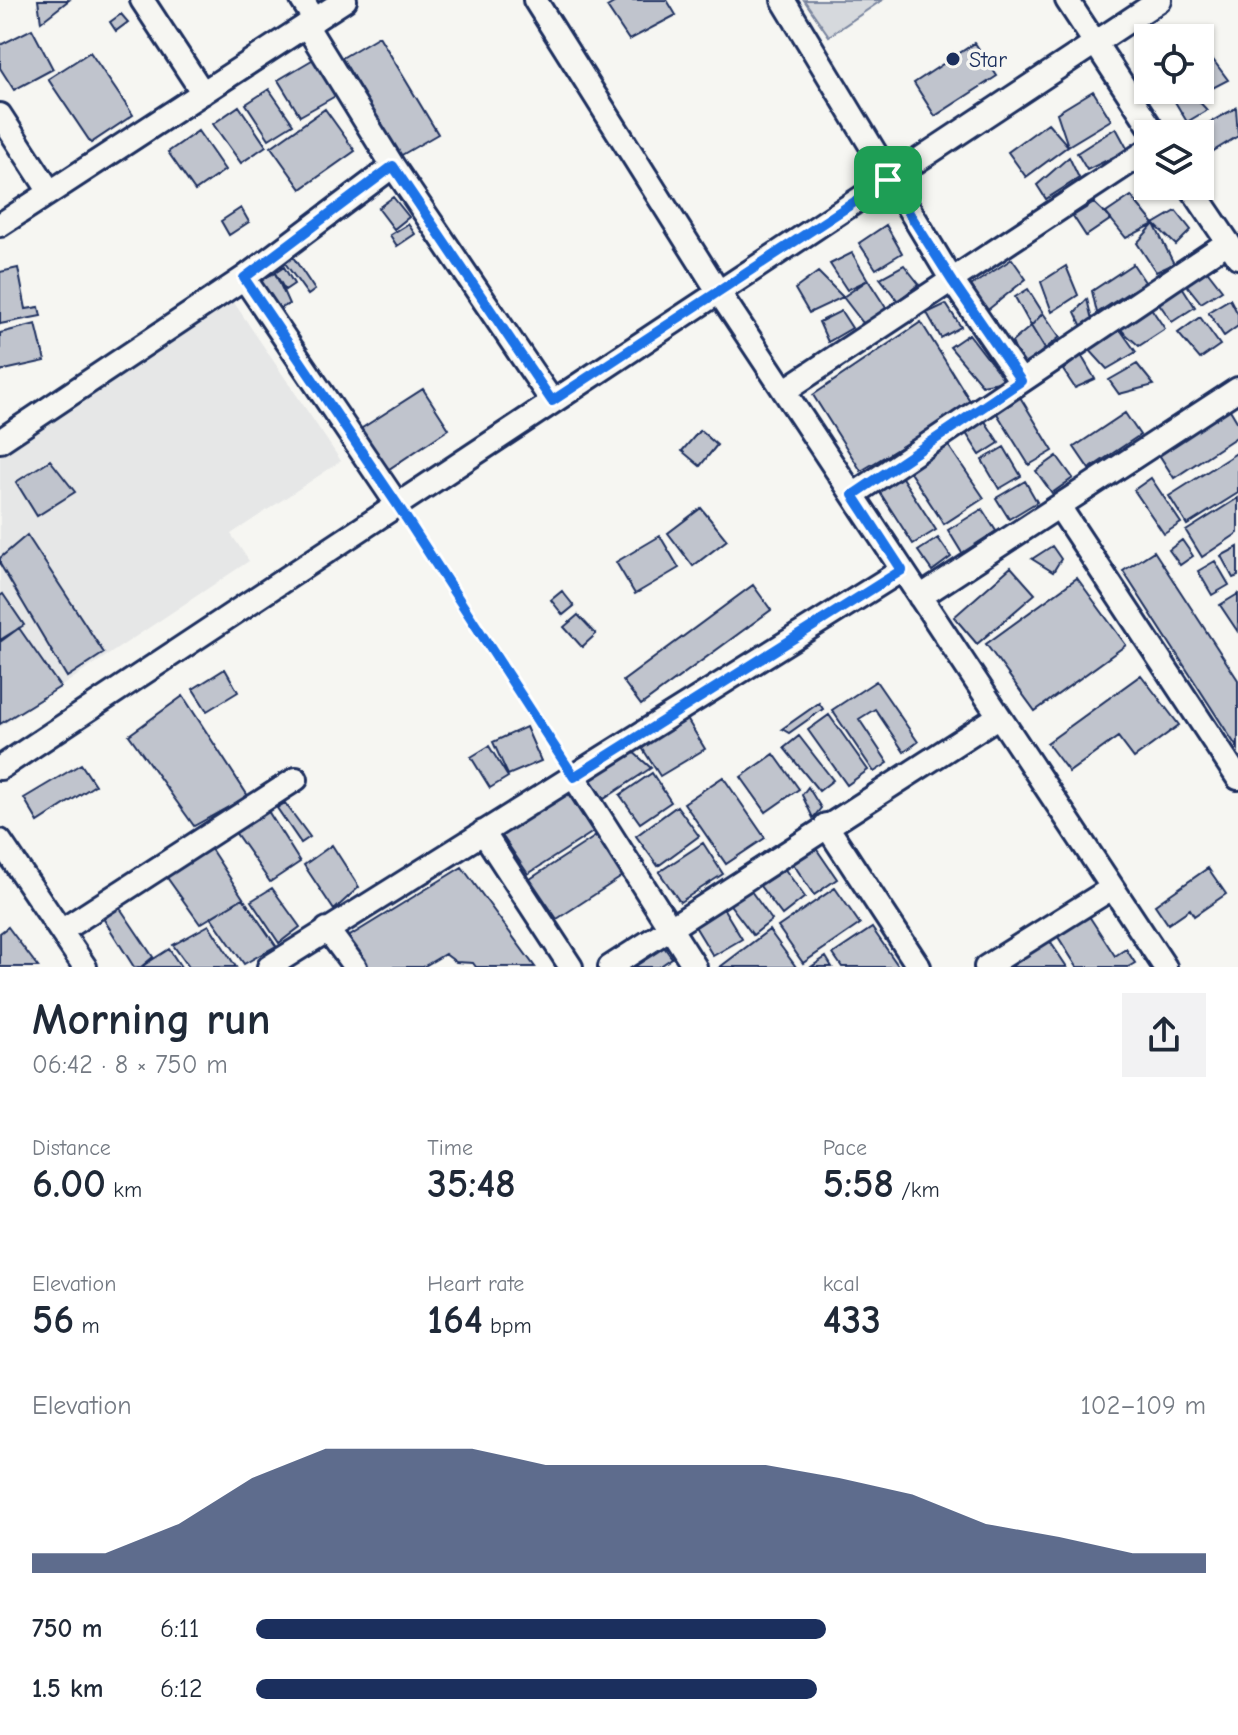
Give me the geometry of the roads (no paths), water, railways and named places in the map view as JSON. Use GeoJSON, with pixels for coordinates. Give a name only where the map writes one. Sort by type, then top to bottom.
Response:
{"type":"FeatureCollection","features":[{"type":"Feature","properties":{"kind":"street"},"geometry":{"type":"LineString","coordinates":[[142,0],[203,93]]}},
{"type":"Feature","properties":{"kind":"street"},"geometry":{"type":"LineString","coordinates":[[302,0],[310,22],[393,166],[552,401]]}},
{"type":"Feature","properties":{"kind":"street"},"geometry":{"type":"LineString","coordinates":[[0,225],[345,0]]}},
{"type":"Feature","properties":{"kind":"street"},"geometry":{"type":"LineString","coordinates":[[535,0],[718,291],[1165,967]]}},
{"type":"Feature","properties":{"kind":"street"},"geometry":{"type":"LineString","coordinates":[[783,0],[812,44],[888,180],[1021,381]]}},
{"type":"Feature","properties":{"kind":"street"},"geometry":{"type":"LineString","coordinates":[[1067,0],[1146,120]]}},
{"type":"Feature","properties":{"kind":"street"},"geometry":{"type":"LineString","coordinates":[[0,768],[1160,0]]}},
{"type":"Feature","properties":{"kind":"street"},"geometry":{"type":"LineString","coordinates":[[0,115],[50,192]]}},
{"type":"Feature","properties":{"kind":"street"},"geometry":{"type":"LineString","coordinates":[[784,391],[1134,159]]}},
{"type":"Feature","properties":{"kind":"street"},"geometry":{"type":"LineString","coordinates":[[0,441],[244,278],[393,166]]}},
{"type":"Feature","properties":{"kind":"street"},"geometry":{"type":"LineString","coordinates":[[853,495],[1021,381],[1233,250],[1199,200]]}},
{"type":"Feature","properties":{"kind":"street"},"geometry":{"type":"LineString","coordinates":[[244,278],[397,504]]}},
{"type":"Feature","properties":{"kind":"street"},"geometry":{"type":"LineString","coordinates":[[920,597],[1238,389]]}},
{"type":"Feature","properties":{"kind":"street"},"geometry":{"type":"LineString","coordinates":[[1060,508],[1238,778]]}},
{"type":"Feature","properties":{"kind":"street"},"geometry":{"type":"LineString","coordinates":[[269,967],[902,570]]}},
{"type":"Feature","properties":{"kind":"street"},"geometry":{"type":"LineString","coordinates":[[610,967],[999,716]]}},
{"type":"Feature","properties":{"kind":"street"},"geometry":{"type":"LineString","coordinates":[[574,777],[695,967]]}},
{"type":"Feature","properties":{"kind":"street"},"geometry":{"type":"LineString","coordinates":[[61,931],[296,779]]}},
{"type":"Feature","properties":{"kind":"street"},"geometry":{"type":"LineString","coordinates":[[826,825],[919,967]]}},
{"type":"Feature","properties":{"kind":"street"},"geometry":{"type":"LineString","coordinates":[[483,832],[571,967]]}},
{"type":"Feature","properties":{"kind":"street"},"geometry":{"type":"LineString","coordinates":[[0,841],[85,967]]}},
{"type":"Feature","properties":{"kind":"street"},"geometry":{"type":"LineString","coordinates":[[986,967],[1112,888]]}},
{"type":"Feature","properties":{"kind":"street"},"geometry":{"type":"LineString","coordinates":[[327,929],[355,967]]}},
{"type":"Feature","properties":{"kind":"place","name":"Star"},"geometry":{"type":"Point","coordinates":[953,59]}}]}
